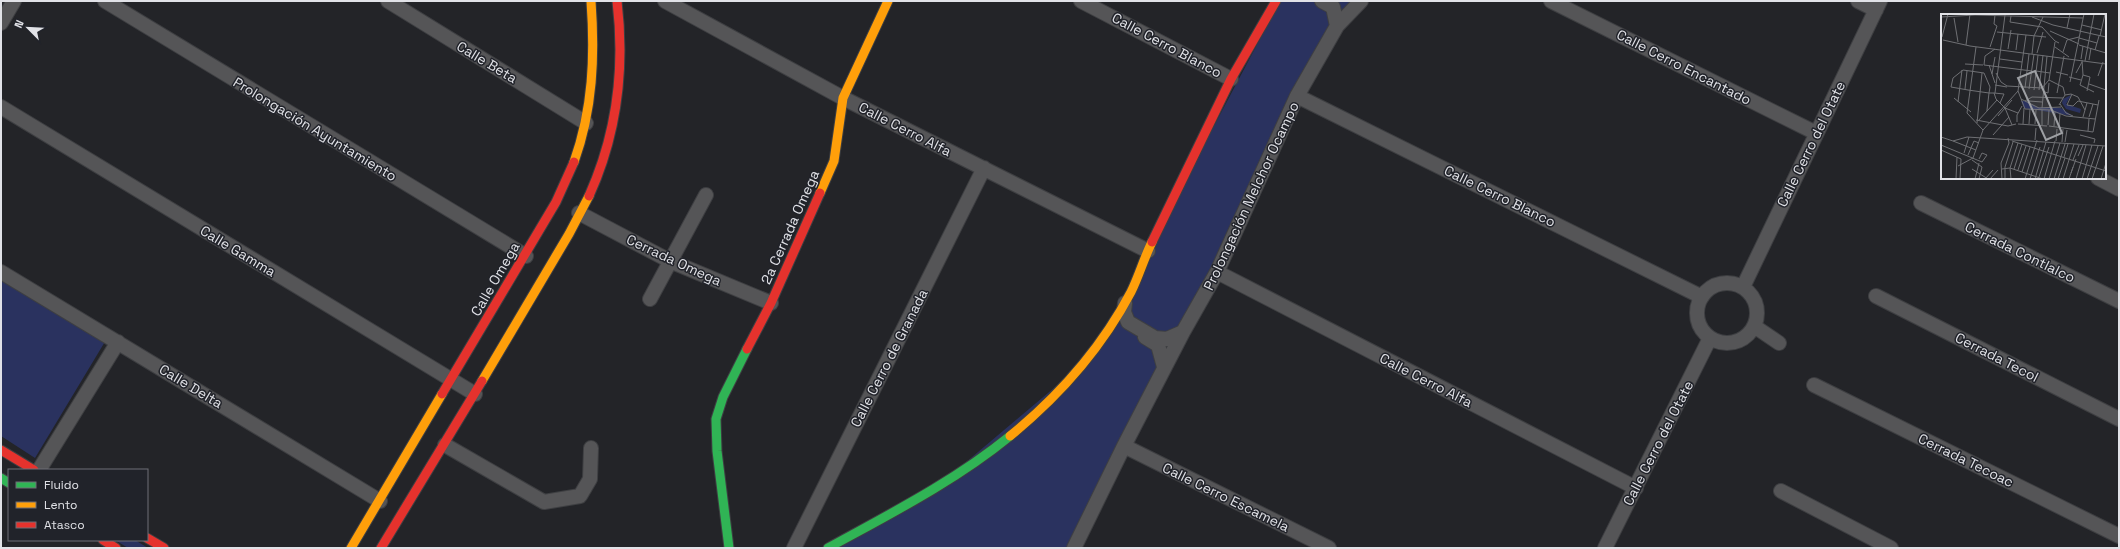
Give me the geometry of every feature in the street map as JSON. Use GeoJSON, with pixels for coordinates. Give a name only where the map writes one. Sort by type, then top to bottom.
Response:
{"type":"FeatureCollection","features":[{"type":"Feature","properties":{"kind":"street"},"geometry":{"type":"LineString","coordinates":[[1,24],[14,1]]}},
{"type":"Feature","properties":{"kind":"street","name":"Prolongación Ayuntamiento"},"geometry":{"type":"LineString","coordinates":[[105,1],[526,256]]}},
{"type":"Feature","properties":{"kind":"street","name":"Calle Beta"},"geometry":{"type":"LineString","coordinates":[[388,1],[586,123]]}},
{"type":"Feature","properties":{"kind":"street","name":"Calle Omega"},"geometry":{"type":"LineString","coordinates":[[351,548],[526,256],[556,202],[577,155],[586,123],[592,89],[591,1]]}},
{"type":"Feature","properties":{"kind":"street"},"geometry":{"type":"LineString","coordinates":[[381,548],[475,394],[579,213],[602,166],[618,98],[620,42],[617,1]]}},
{"type":"Feature","properties":{"kind":"street","name":"Calle Cerro Alfa"},"geometry":{"type":"LineString","coordinates":[[665,1],[843,98],[1148,252]]}},
{"type":"Feature","properties":{"kind":"street","name":"2a Cerrada Omega"},"geometry":{"type":"LineString","coordinates":[[729,548],[717,451],[716,419],[723,397],[771,303],[834,161],[843,98],[888,1]]}},
{"type":"Feature","properties":{"kind":"street","name":"Calle Cerro Blanco"},"geometry":{"type":"LineString","coordinates":[[1081,1],[1231,79]]}},
{"type":"Feature","properties":{"kind":"street"},"geometry":{"type":"LineString","coordinates":[[828,548],[915,501],[993,450],[1040,411],[1080,368],[1125,304],[1148,252],[1231,79],[1276,1]]}},
{"type":"Feature","properties":{"kind":"street"},"geometry":{"type":"LineString","coordinates":[[1322,1],[1333,7],[1337,26]]}},
{"type":"Feature","properties":{"kind":"street","name":"Prolongación Melchor Ocampo"},"geometry":{"type":"LineString","coordinates":[[1074,548],[1164,367],[1217,272],[1297,96],[1337,26],[1361,1]]}},
{"type":"Feature","properties":{"kind":"street","name":"Calle Cerro Encantado"},"geometry":{"type":"LineString","coordinates":[[1552,1],[1816,133]]}},
{"type":"Feature","properties":{"kind":"street"},"geometry":{"type":"LineString","coordinates":[[1858,1],[1878,5]]}},
{"type":"Feature","properties":{"kind":"street","name":"Calle Cerro del Otate"},"geometry":{"type":"LineString","coordinates":[[1743,287],[1878,5]]}},
{"type":"Feature","properties":{"kind":"street","name":"Calle Cerro Blanco"},"geometry":{"type":"LineString","coordinates":[[1297,96],[1702,296]]}},
{"type":"Feature","properties":{"kind":"street","name":"Calle Gamma"},"geometry":{"type":"LineString","coordinates":[[1,107],[475,394]]}},
{"type":"Feature","properties":{"kind":"street","name":"Calle Cerro de Granada"},"geometry":{"type":"LineString","coordinates":[[794,548],[984,168]]}},
{"type":"Feature","properties":{"kind":"street"},"geometry":{"type":"LineString","coordinates":[[2100,179],[2119,189]]}},
{"type":"Feature","properties":{"kind":"street"},"geometry":{"type":"LineString","coordinates":[[650,299],[706,195]]}},
{"type":"Feature","properties":{"kind":"street","name":"Cerrada Contlalco"},"geometry":{"type":"LineString","coordinates":[[1921,203],[2119,301]]}},
{"type":"Feature","properties":{"kind":"street","name":"Cerrada Omega"},"geometry":{"type":"LineString","coordinates":[[579,213],[670,261],[771,303]]}},
{"type":"Feature","properties":{"kind":"street","name":"Calle Delta"},"geometry":{"type":"LineString","coordinates":[[1,272],[380,501]]}},
{"type":"Feature","properties":{"kind":"street","name":"Calle Cerro Alfa"},"geometry":{"type":"LineString","coordinates":[[1217,272],[1636,488]]}},
{"type":"Feature","properties":{"kind":"street"},"geometry":{"type":"LineString","coordinates":[[1734,283],[1743,287],[1751,295],[1756,304],[1757,315],[1754,326],[1744,338],[1735,342],[1725,343],[1710,338],[1703,331],[1698,322],[1697,311],[1702,296],[1709,289],[1718,284],[1734,283]]}},
{"type":"Feature","properties":{"kind":"street","name":"Cerrada Tecol"},"geometry":{"type":"LineString","coordinates":[[1876,296],[2119,419]]}},
{"type":"Feature","properties":{"kind":"street"},"geometry":{"type":"LineString","coordinates":[[1125,304],[1124,312],[1128,322],[1155,338],[1167,339],[1183,332]]}},
{"type":"Feature","properties":{"kind":"street"},"geometry":{"type":"LineString","coordinates":[[1754,326],[1779,343]]}},
{"type":"Feature","properties":{"kind":"street"},"geometry":{"type":"LineString","coordinates":[[1110,327],[1128,330],[1158,345],[1164,367]]}},
{"type":"Feature","properties":{"kind":"street","name":"Calle Cerro del Otate"},"geometry":{"type":"LineString","coordinates":[[1606,548],[1710,338]]}},
{"type":"Feature","properties":{"kind":"street"},"geometry":{"type":"LineString","coordinates":[[40,469],[118,342]]}},
{"type":"Feature","properties":{"kind":"street","name":"Cerrada Tecoac"},"geometry":{"type":"LineString","coordinates":[[1814,385],[2119,536]]}},
{"type":"Feature","properties":{"kind":"street"},"geometry":{"type":"LineString","coordinates":[[444,445],[544,502],[580,496],[590,479],[591,448]]}},
{"type":"Feature","properties":{"kind":"street","name":"Calle Cerro Escamela"},"geometry":{"type":"LineString","coordinates":[[1124,446],[1329,548]]}},
{"type":"Feature","properties":{"kind":"street"},"geometry":{"type":"LineString","coordinates":[[1,450],[32,469]]}},
{"type":"Feature","properties":{"kind":"street"},"geometry":{"type":"LineString","coordinates":[[1780,491],[1892,548]]}},
{"type":"Feature","properties":{"kind":"street"},"geometry":{"type":"LineString","coordinates":[[148,539],[164,548]]}},
{"type":"Feature","properties":{"kind":"street"},"geometry":{"type":"LineString","coordinates":[[105,541],[116,548]]}},
{"type":"Feature","properties":{"kind":"shaded area"},"geometry":{"type":"Polygon","coordinates":[[[1280,1],[1354,1],[1219,260],[1158,365],[1067,548],[834,548],[920,501],[1093,355],[1280,1]]]}},
{"type":"Feature","properties":{"kind":"shaded area"},"geometry":{"type":"Polygon","coordinates":[[[1,279],[106,340],[35,458],[1,436],[1,279]]]}},
{"type":"Feature","properties":{"kind":"shaded area"},"geometry":{"type":"Polygon","coordinates":[[[117,541],[137,541],[148,548],[128,548],[117,541]]]}},
{"type":"Feature","properties":{"kind":"traffic: fast"},"geometry":{"type":"LineString","coordinates":[[729,548],[717,451],[716,419],[723,397],[747,349]]}},
{"type":"Feature","properties":{"kind":"traffic: fast"},"geometry":{"type":"LineString","coordinates":[[828,548],[945,482],[967,468],[1010,436]]}},
{"type":"Feature","properties":{"kind":"traffic: fast"},"geometry":{"type":"LineString","coordinates":[[1,478],[8,482]]}},
{"type":"Feature","properties":{"kind":"traffic: slow"},"geometry":{"type":"LineString","coordinates":[[574,162],[589,102],[593,42],[591,1]]}},
{"type":"Feature","properties":{"kind":"traffic: slow"},"geometry":{"type":"LineString","coordinates":[[820,193],[834,161],[843,98],[888,1]]}},
{"type":"Feature","properties":{"kind":"traffic: slow"},"geometry":{"type":"LineString","coordinates":[[482,381],[569,234],[589,196]]}},
{"type":"Feature","properties":{"kind":"traffic: slow"},"geometry":{"type":"LineString","coordinates":[[1010,436],[1062,388],[1078,370],[1106,333],[1131,292],[1152,242]]}},
{"type":"Feature","properties":{"kind":"traffic: slow"},"geometry":{"type":"LineString","coordinates":[[351,548],[442,394]]}},
{"type":"Feature","properties":{"kind":"traffic: jam"},"geometry":{"type":"LineString","coordinates":[[589,196],[599,173],[606,149],[616,100],[620,51],[617,1]]}},
{"type":"Feature","properties":{"kind":"traffic: jam"},"geometry":{"type":"LineString","coordinates":[[1152,242],[1231,79],[1276,1]]}},
{"type":"Feature","properties":{"kind":"traffic: jam"},"geometry":{"type":"LineString","coordinates":[[442,394],[556,202],[574,162]]}},
{"type":"Feature","properties":{"kind":"traffic: jam"},"geometry":{"type":"LineString","coordinates":[[747,349],[771,303],[820,193]]}},
{"type":"Feature","properties":{"kind":"traffic: jam"},"geometry":{"type":"LineString","coordinates":[[381,548],[482,381]]}},
{"type":"Feature","properties":{"kind":"traffic: jam"},"geometry":{"type":"LineString","coordinates":[[1,450],[32,469]]}},
{"type":"Feature","properties":{"kind":"traffic: jam"},"geometry":{"type":"LineString","coordinates":[[148,539],[164,548]]}},
{"type":"Feature","properties":{"kind":"traffic: jam"},"geometry":{"type":"LineString","coordinates":[[105,541],[116,548]]}}]}
